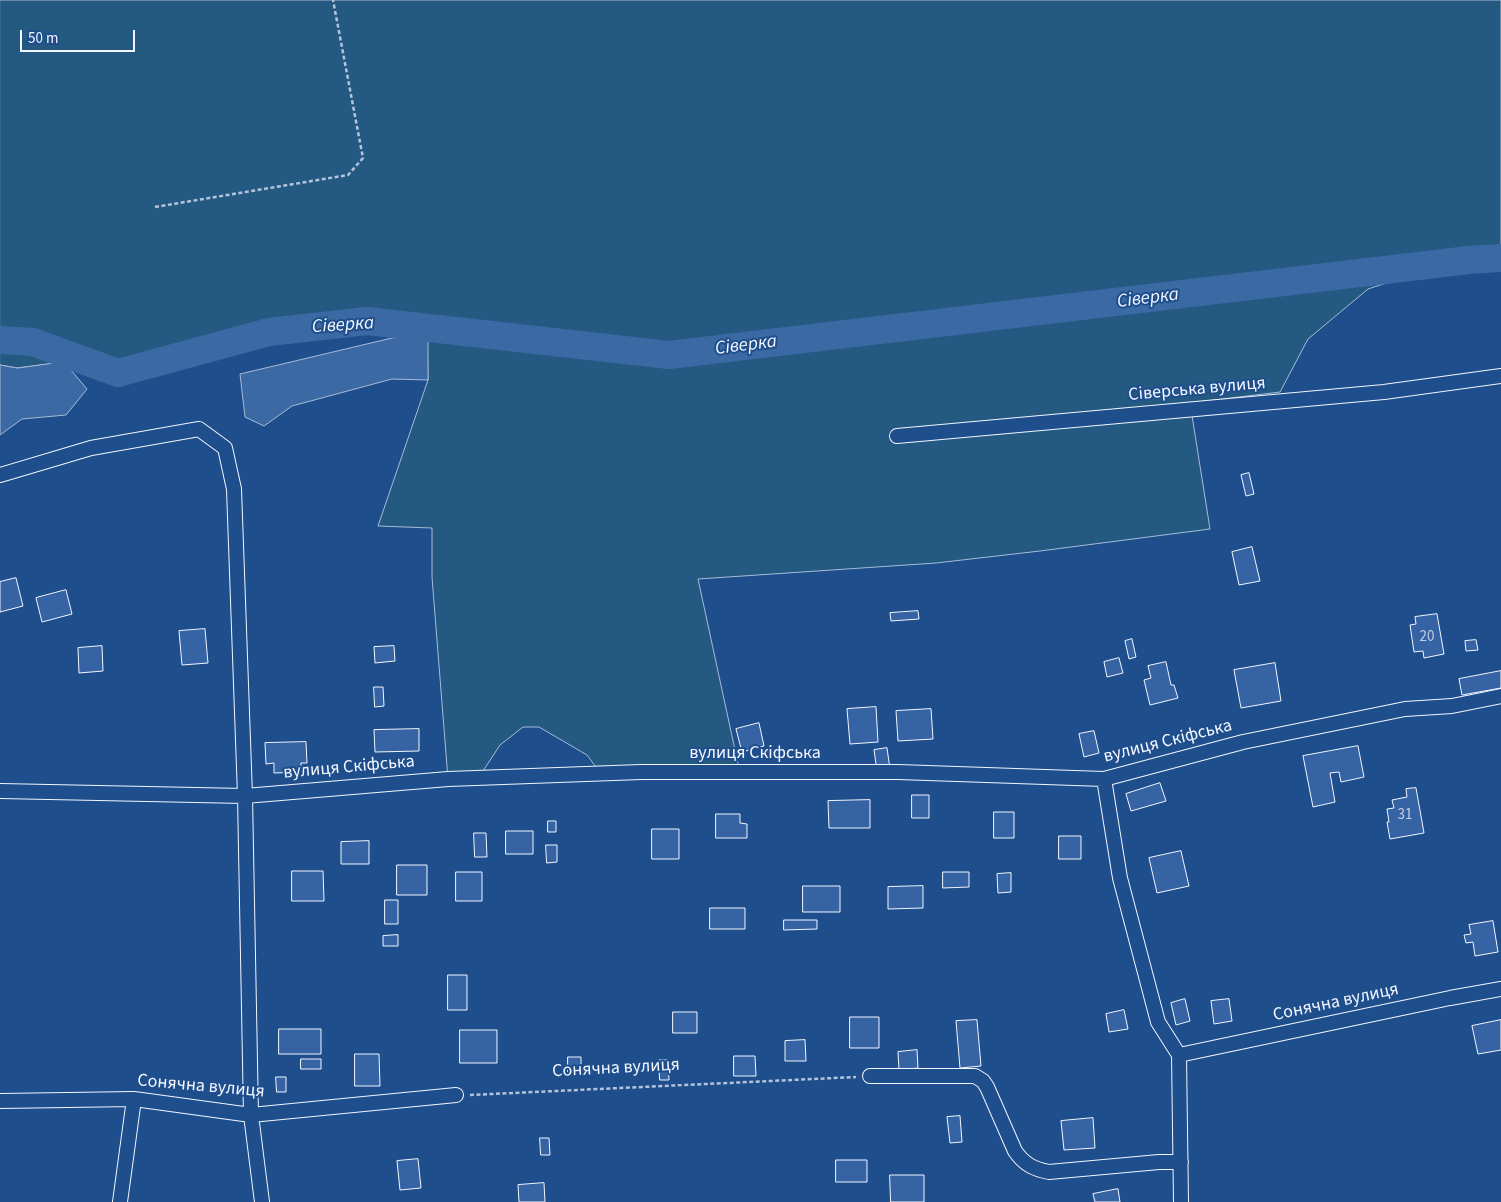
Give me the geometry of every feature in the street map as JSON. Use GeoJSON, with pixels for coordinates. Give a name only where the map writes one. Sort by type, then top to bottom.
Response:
{"type":"FeatureCollection","features":[{"type":"Feature","properties":{"kind":"street","name":"Сіверська вулиця"},"geometry":{"type":"LineString","coordinates":[[896,436],[1384,392],[1501,376]]}},
{"type":"Feature","properties":{"kind":"street"},"geometry":{"type":"LineString","coordinates":[[0,475],[91,448],[199,429],[225,448],[234,489],[245,796],[251,1115],[262,1202]]}},
{"type":"Feature","properties":{"kind":"street","name":"вулиця Скіфська"},"geometry":{"type":"LineString","coordinates":[[0,791],[245,796],[448,778],[641,772],[898,772],[1104,778],[1253,740],[1405,709],[1452,706],[1501,696]]}},
{"type":"Feature","properties":{"kind":"street"},"geometry":{"type":"LineString","coordinates":[[1104,778],[1120,878],[1158,1022],[1179,1055],[1181,1202]]}},
{"type":"Feature","properties":{"kind":"street","name":"Сонячна вулиця"},"geometry":{"type":"LineString","coordinates":[[1179,1055],[1501,989]]}},
{"type":"Feature","properties":{"kind":"street"},"geometry":{"type":"LineString","coordinates":[[870,1076],[975,1076],[983,1081],[987,1087],[1014,1151],[1021,1160],[1036,1170],[1049,1172],[1159,1162],[1181,1162]]}},
{"type":"Feature","properties":{"kind":"street","name":"Сонячна вулиця"},"geometry":{"type":"LineString","coordinates":[[0,1101],[134,1099],[251,1115],[456,1095]]}},
{"type":"Feature","properties":{"kind":"street"},"geometry":{"type":"LineString","coordinates":[[120,1202],[134,1099]]}},
{"type":"Feature","properties":{"kind":"path"},"geometry":{"type":"LineString","coordinates":[[155,206],[348,175],[358,164],[363,158],[333,0]]}},
{"type":"Feature","properties":{"kind":"path","name":"Сонячна вулиця"},"geometry":{"type":"LineString","coordinates":[[456,1095],[870,1076]]}},
{"type":"Feature","properties":{"kind":"shaded area"},"geometry":{"type":"Polygon","coordinates":[[[0,0],[1501,0],[1501,251],[1414,274],[1368,289],[1308,339],[1280,392],[1190,403],[1210,529],[936,563],[698,579],[740,773],[601,774],[587,755],[539,727],[523,727],[500,745],[483,771],[448,779],[432,577],[432,528],[378,526],[428,380],[427,317],[367,321],[269,332],[118,373],[64,362],[17,368],[0,365],[0,0]]]}},
{"type":"Feature","properties":{"kind":"shaded area"},"geometry":{"type":"Polygon","coordinates":[[[428,336],[428,380],[392,379],[292,406],[264,426],[245,417],[240,374],[392,338],[428,336]]]}},
{"type":"Feature","properties":{"kind":"shaded area"},"geometry":{"type":"Polygon","coordinates":[[[64,362],[87,389],[66,415],[22,419],[0,435],[0,365],[17,368],[64,362]]]}},
{"type":"Feature","properties":{"kind":"building"},"geometry":{"type":"Polygon","coordinates":[[[1249,473],[1254,494],[1246,496],[1241,475],[1249,473]]]}},
{"type":"Feature","properties":{"kind":"building"},"geometry":{"type":"Polygon","coordinates":[[[1252,547],[1260,581],[1239,585],[1232,552],[1252,547]]]}},
{"type":"Feature","properties":{"kind":"building"},"geometry":{"type":"Polygon","coordinates":[[[16,578],[23,606],[0,612],[0,582],[16,578]]]}},
{"type":"Feature","properties":{"kind":"building"},"geometry":{"type":"Polygon","coordinates":[[[66,590],[72,614],[42,622],[36,598],[66,590]]]}},
{"type":"Feature","properties":{"kind":"building"},"geometry":{"type":"Polygon","coordinates":[[[918,611],[919,619],[891,621],[890,613],[918,611]]]}},
{"type":"Feature","properties":{"kind":"building"},"geometry":{"type":"Polygon","coordinates":[[[1437,614],[1444,654],[1424,658],[1423,651],[1414,652],[1410,625],[1416,624],[1415,617],[1437,614]]]}},
{"type":"Feature","properties":{"kind":"building"},"geometry":{"type":"Polygon","coordinates":[[[205,629],[208,663],[182,665],[179,631],[205,629]]]}},
{"type":"Feature","properties":{"kind":"building"},"geometry":{"type":"Polygon","coordinates":[[[1132,639],[1136,657],[1129,659],[1125,641],[1132,639]]]}},
{"type":"Feature","properties":{"kind":"building"},"geometry":{"type":"Polygon","coordinates":[[[1476,640],[1478,650],[1466,651],[1465,641],[1476,640]]]}},
{"type":"Feature","properties":{"kind":"building"},"geometry":{"type":"Polygon","coordinates":[[[102,646],[103,671],[79,673],[78,648],[102,646]]]}},
{"type":"Feature","properties":{"kind":"building"},"geometry":{"type":"Polygon","coordinates":[[[394,646],[395,661],[375,663],[374,647],[394,646]]]}},
{"type":"Feature","properties":{"kind":"building"},"geometry":{"type":"Polygon","coordinates":[[[1119,658],[1123,673],[1107,677],[1104,662],[1119,658]]]}},
{"type":"Feature","properties":{"kind":"building"},"geometry":{"type":"Polygon","coordinates":[[[1166,662],[1171,685],[1174,685],[1178,698],[1150,705],[1144,680],[1151,678],[1148,666],[1166,662]]]}},
{"type":"Feature","properties":{"kind":"building"},"geometry":{"type":"Polygon","coordinates":[[[1275,663],[1281,701],[1241,708],[1234,670],[1275,663]]]}},
{"type":"Feature","properties":{"kind":"building"},"geometry":{"type":"Polygon","coordinates":[[[1501,671],[1501,688],[1462,695],[1459,679],[1501,671]]]}},
{"type":"Feature","properties":{"kind":"building"},"geometry":{"type":"Polygon","coordinates":[[[374,687],[383,687],[384,706],[375,707],[374,687]]]}},
{"type":"Feature","properties":{"kind":"building"},"geometry":{"type":"Polygon","coordinates":[[[876,707],[878,742],[850,744],[847,709],[876,707]]]}},
{"type":"Feature","properties":{"kind":"building"},"geometry":{"type":"Polygon","coordinates":[[[931,709],[933,739],[898,741],[896,711],[931,709]]]}},
{"type":"Feature","properties":{"kind":"building"},"geometry":{"type":"Polygon","coordinates":[[[759,723],[764,746],[742,752],[736,729],[759,723]]]}},
{"type":"Feature","properties":{"kind":"building"},"geometry":{"type":"Polygon","coordinates":[[[419,729],[419,751],[375,752],[374,730],[419,729]]]}},
{"type":"Feature","properties":{"kind":"building"},"geometry":{"type":"Polygon","coordinates":[[[1094,731],[1099,753],[1084,757],[1079,734],[1094,731]]]}},
{"type":"Feature","properties":{"kind":"building"},"geometry":{"type":"Polygon","coordinates":[[[306,742],[307,763],[301,763],[301,772],[274,773],[274,763],[266,764],[265,743],[306,742]]]}},
{"type":"Feature","properties":{"kind":"building"},"geometry":{"type":"Polygon","coordinates":[[[1358,746],[1364,777],[1341,782],[1339,772],[1330,773],[1335,802],[1313,807],[1303,756],[1358,746]]]}},
{"type":"Feature","properties":{"kind":"building"},"geometry":{"type":"Polygon","coordinates":[[[887,748],[890,769],[877,771],[874,750],[887,748]]]}},
{"type":"Feature","properties":{"kind":"building"},"geometry":{"type":"Polygon","coordinates":[[[1160,783],[1166,801],[1131,811],[1126,794],[1160,783]]]}},
{"type":"Feature","properties":{"kind":"building"},"geometry":{"type":"Polygon","coordinates":[[[1416,788],[1424,833],[1390,839],[1387,809],[1394,808],[1392,800],[1407,797],[1406,789],[1416,788]]]}},
{"type":"Feature","properties":{"kind":"building"},"geometry":{"type":"Polygon","coordinates":[[[912,795],[929,795],[929,818],[912,818],[912,795]]]}},
{"type":"Feature","properties":{"kind":"building"},"geometry":{"type":"Polygon","coordinates":[[[870,800],[870,828],[829,828],[828,801],[870,800]]]}},
{"type":"Feature","properties":{"kind":"building"},"geometry":{"type":"Polygon","coordinates":[[[994,812],[1014,812],[1014,838],[994,838],[994,812]]]}},
{"type":"Feature","properties":{"kind":"building"},"geometry":{"type":"Polygon","coordinates":[[[716,814],[740,814],[740,823],[747,824],[747,838],[716,838],[716,814]]]}},
{"type":"Feature","properties":{"kind":"building"},"geometry":{"type":"Polygon","coordinates":[[[548,821],[556,821],[556,832],[548,832],[548,821]]]}},
{"type":"Feature","properties":{"kind":"building"},"geometry":{"type":"Polygon","coordinates":[[[652,829],[679,829],[679,859],[652,859],[652,829]]]}},
{"type":"Feature","properties":{"kind":"building"},"geometry":{"type":"Polygon","coordinates":[[[506,831],[533,831],[533,854],[506,854],[506,831]]]}},
{"type":"Feature","properties":{"kind":"building"},"geometry":{"type":"Polygon","coordinates":[[[474,833],[486,833],[487,857],[475,857],[474,833]]]}},
{"type":"Feature","properties":{"kind":"building"},"geometry":{"type":"Polygon","coordinates":[[[1059,836],[1081,836],[1081,859],[1059,859],[1059,836]]]}},
{"type":"Feature","properties":{"kind":"building"},"geometry":{"type":"Polygon","coordinates":[[[369,841],[369,864],[341,864],[341,842],[369,841]]]}},
{"type":"Feature","properties":{"kind":"building"},"geometry":{"type":"Polygon","coordinates":[[[546,845],[557,845],[557,862],[547,863],[546,845]]]}},
{"type":"Feature","properties":{"kind":"building"},"geometry":{"type":"Polygon","coordinates":[[[1181,851],[1189,886],[1157,893],[1149,858],[1181,851]]]}},
{"type":"Feature","properties":{"kind":"building"},"geometry":{"type":"Polygon","coordinates":[[[397,865],[427,865],[427,895],[397,895],[397,865]]]}},
{"type":"Feature","properties":{"kind":"building"},"geometry":{"type":"Polygon","coordinates":[[[292,871],[323,871],[324,901],[292,901],[292,871]]]}},
{"type":"Feature","properties":{"kind":"building"},"geometry":{"type":"Polygon","coordinates":[[[456,872],[482,872],[482,901],[456,901],[456,872]]]}},
{"type":"Feature","properties":{"kind":"building"},"geometry":{"type":"Polygon","coordinates":[[[943,872],[969,872],[969,887],[943,888],[943,872]]]}},
{"type":"Feature","properties":{"kind":"building"},"geometry":{"type":"Polygon","coordinates":[[[1011,873],[1011,892],[998,893],[997,874],[1011,873]]]}},
{"type":"Feature","properties":{"kind":"building"},"geometry":{"type":"Polygon","coordinates":[[[803,886],[840,886],[840,912],[803,912],[803,886]]]}},
{"type":"Feature","properties":{"kind":"building"},"geometry":{"type":"Polygon","coordinates":[[[923,886],[923,908],[888,909],[888,887],[923,886]]]}},
{"type":"Feature","properties":{"kind":"building"},"geometry":{"type":"Polygon","coordinates":[[[385,900],[398,900],[398,924],[385,924],[385,900]]]}},
{"type":"Feature","properties":{"kind":"building"},"geometry":{"type":"Polygon","coordinates":[[[710,908],[745,908],[745,929],[710,929],[710,908]]]}},
{"type":"Feature","properties":{"kind":"building"},"geometry":{"type":"Polygon","coordinates":[[[784,920],[817,920],[817,929],[784,930],[784,920]]]}},
{"type":"Feature","properties":{"kind":"building"},"geometry":{"type":"Polygon","coordinates":[[[1493,921],[1498,952],[1475,956],[1473,942],[1466,943],[1464,935],[1471,934],[1469,925],[1493,921]]]}},
{"type":"Feature","properties":{"kind":"building"},"geometry":{"type":"Polygon","coordinates":[[[398,935],[398,946],[383,946],[383,936],[398,935]]]}},
{"type":"Feature","properties":{"kind":"building"},"geometry":{"type":"Polygon","coordinates":[[[448,975],[467,975],[467,1010],[448,1010],[448,975]]]}},
{"type":"Feature","properties":{"kind":"building"},"geometry":{"type":"Polygon","coordinates":[[[1185,999],[1190,1021],[1176,1025],[1171,1003],[1185,999]]]}},
{"type":"Feature","properties":{"kind":"building"},"geometry":{"type":"Polygon","coordinates":[[[1229,999],[1232,1021],[1214,1024],[1211,1001],[1229,999]]]}},
{"type":"Feature","properties":{"kind":"building"},"geometry":{"type":"Polygon","coordinates":[[[1124,1010],[1128,1029],[1109,1032],[1106,1014],[1124,1010]]]}},
{"type":"Feature","properties":{"kind":"building"},"geometry":{"type":"Polygon","coordinates":[[[673,1012],[697,1012],[697,1033],[673,1033],[673,1012]]]}},
{"type":"Feature","properties":{"kind":"building"},"geometry":{"type":"Polygon","coordinates":[[[850,1017],[879,1017],[879,1048],[850,1048],[850,1017]]]}},
{"type":"Feature","properties":{"kind":"building"},"geometry":{"type":"Polygon","coordinates":[[[977,1020],[981,1066],[960,1068],[956,1021],[977,1020]]]}},
{"type":"Feature","properties":{"kind":"building"},"geometry":{"type":"Polygon","coordinates":[[[1501,1020],[1501,1050],[1478,1054],[1472,1026],[1501,1020]]]}},
{"type":"Feature","properties":{"kind":"building"},"geometry":{"type":"Polygon","coordinates":[[[279,1029],[321,1029],[321,1054],[279,1054],[279,1029]]]}},
{"type":"Feature","properties":{"kind":"building"},"geometry":{"type":"Polygon","coordinates":[[[460,1030],[497,1030],[497,1063],[460,1063],[460,1030]]]}},
{"type":"Feature","properties":{"kind":"building"},"geometry":{"type":"Polygon","coordinates":[[[805,1040],[806,1061],[785,1061],[785,1041],[805,1040]]]}},
{"type":"Feature","properties":{"kind":"building"},"geometry":{"type":"Polygon","coordinates":[[[917,1050],[918,1068],[899,1070],[898,1052],[917,1050]]]}},
{"type":"Feature","properties":{"kind":"building"},"geometry":{"type":"Polygon","coordinates":[[[355,1054],[379,1054],[380,1086],[355,1086],[355,1054]]]}},
{"type":"Feature","properties":{"kind":"building"},"geometry":{"type":"Polygon","coordinates":[[[734,1056],[755,1056],[756,1076],[734,1076],[734,1056]]]}},
{"type":"Feature","properties":{"kind":"building"},"geometry":{"type":"Polygon","coordinates":[[[568,1057],[581,1057],[581,1072],[568,1072],[568,1057]]]}},
{"type":"Feature","properties":{"kind":"building"},"geometry":{"type":"Polygon","coordinates":[[[301,1059],[321,1059],[321,1069],[301,1069],[301,1059]]]}},
{"type":"Feature","properties":{"kind":"building"},"geometry":{"type":"Polygon","coordinates":[[[659,1060],[668,1060],[669,1080],[660,1080],[659,1060]]]}},
{"type":"Feature","properties":{"kind":"building"},"geometry":{"type":"Polygon","coordinates":[[[276,1077],[286,1077],[286,1092],[277,1092],[276,1077]]]}},
{"type":"Feature","properties":{"kind":"building"},"geometry":{"type":"Polygon","coordinates":[[[960,1116],[962,1142],[950,1143],[947,1117],[960,1116]]]}},
{"type":"Feature","properties":{"kind":"building"},"geometry":{"type":"Polygon","coordinates":[[[1093,1118],[1095,1148],[1064,1150],[1061,1121],[1093,1118]]]}},
{"type":"Feature","properties":{"kind":"building"},"geometry":{"type":"Polygon","coordinates":[[[540,1138],[549,1138],[550,1155],[541,1155],[540,1138]]]}},
{"type":"Feature","properties":{"kind":"building"},"geometry":{"type":"Polygon","coordinates":[[[418,1159],[421,1188],[400,1190],[397,1161],[418,1159]]]}},
{"type":"Feature","properties":{"kind":"building"},"geometry":{"type":"Polygon","coordinates":[[[836,1160],[867,1160],[867,1182],[836,1182],[836,1160]]]}},
{"type":"Feature","properties":{"kind":"building"},"geometry":{"type":"Polygon","coordinates":[[[890,1175],[924,1175],[924,1202],[891,1202],[890,1175]]]}},
{"type":"Feature","properties":{"kind":"building"},"geometry":{"type":"Polygon","coordinates":[[[544,1183],[545,1202],[519,1202],[518,1185],[544,1183]]]}},
{"type":"Feature","properties":{"kind":"building"},"geometry":{"type":"Polygon","coordinates":[[[1118,1189],[1120,1202],[1095,1202],[1093,1194],[1118,1189]]]}},
{"type":"Feature","properties":{"kind":"waterway","name":"Сіверка"},"geometry":{"type":"LineString","coordinates":[[0,340],[33,342],[118,373],[269,332],[367,321],[669,355],[1469,260],[1501,258]]}}]}
